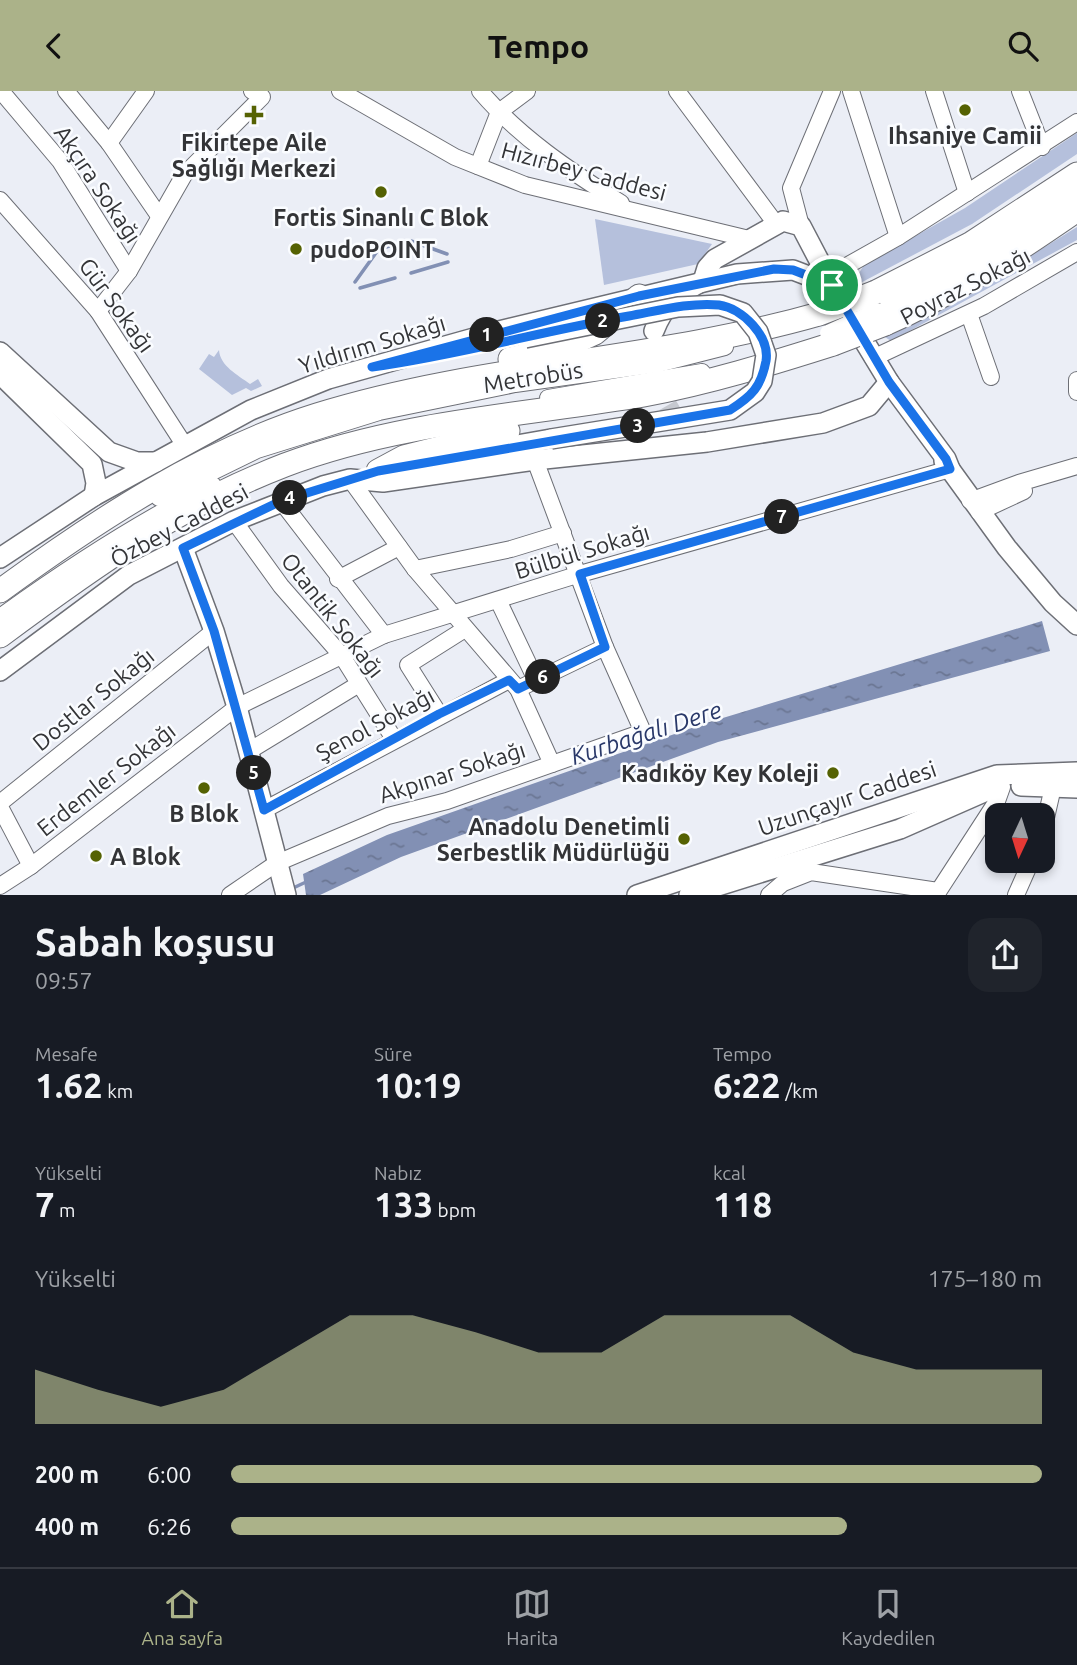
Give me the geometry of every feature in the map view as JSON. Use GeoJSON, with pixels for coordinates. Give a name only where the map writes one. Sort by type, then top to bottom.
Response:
{"type":"FeatureCollection","features":[{"type":"Feature","properties":{"kind":"highway"},"geometry":{"type":"LineString","coordinates":[[0,636],[99,562],[191,505],[287,464],[387,436],[716,380],[825,328],[878,307],[1077,174]]}},
{"type":"Feature","properties":{"kind":"highway"},"geometry":{"type":"LineString","coordinates":[[318,415],[461,380],[673,349],[749,334],[825,328],[878,307],[918,310],[1011,255],[1077,210]]}},
{"type":"Feature","properties":{"kind":"highway"},"geometry":{"type":"LineString","coordinates":[[0,577],[239,444],[318,415],[453,372],[564,347],[595,333],[639,296]]}},
{"type":"Feature","properties":{"kind":"highway"},"geometry":{"type":"LineString","coordinates":[[378,471],[404,457],[607,410],[646,394]]}},
{"type":"Feature","properties":{"kind":"highway"},"geometry":{"type":"LineString","coordinates":[[0,591],[100,520]]}},
{"type":"Feature","properties":{"kind":"main road"},"geometry":{"type":"LineString","coordinates":[[654,331],[661,312],[676,295],[704,281],[707,268],[715,259],[776,223],[783,221],[801,226],[873,358],[946,459],[950,469]]}},
{"type":"Feature","properties":{"kind":"main road","name":"Yıldırım Sokağı"},"geometry":{"type":"LineString","coordinates":[[0,558],[94,496],[185,446],[251,410],[328,379],[704,281],[774,269],[793,270],[829,281]]}},
{"type":"Feature","properties":{"kind":"main road"},"geometry":{"type":"LineString","coordinates":[[350,479],[378,471],[551,439],[730,410],[755,392],[762,381],[766,355],[758,333],[743,313],[720,305],[678,307],[442,357],[372,367]]}},
{"type":"Feature","properties":{"kind":"main road"},"geometry":{"type":"LineString","coordinates":[[0,352],[109,452],[137,463],[157,462]]}},
{"type":"Feature","properties":{"kind":"main road"},"geometry":{"type":"LineString","coordinates":[[0,374],[92,464],[96,483],[94,496]]}},
{"type":"Feature","properties":{"kind":"main road","name":"Özbey Caddesi"},"geometry":{"type":"LineString","coordinates":[[0,671],[129,575],[234,521],[281,501],[350,479],[383,482],[535,460],[717,440],[823,423],[869,406],[889,382]]}},
{"type":"Feature","properties":{"kind":"main road"},"geometry":{"type":"LineString","coordinates":[[869,406],[882,404],[904,411],[950,469],[974,507],[1053,603],[1077,625]]}},
{"type":"Feature","properties":{"kind":"main road"},"geometry":{"type":"LineString","coordinates":[[675,418],[694,433],[717,440]]}},
{"type":"Feature","properties":{"kind":"main road"},"geometry":{"type":"LineString","coordinates":[[183,548],[214,631],[237,707],[286,895]]}},
{"type":"Feature","properties":{"kind":"main road"},"geometry":{"type":"LineString","coordinates":[[1048,594],[1060,595],[1077,610]]}},
{"type":"Feature","properties":{"kind":"main road","name":"Uzunçayır Caddesi"},"geometry":{"type":"LineString","coordinates":[[637,895],[997,775],[1077,772]]}},
{"type":"Feature","properties":{"kind":"main road","name":"Uzunçayır Caddesi"},"geometry":{"type":"LineString","coordinates":[[689,895],[901,829],[984,791],[1002,787],[1077,788]]}},
{"type":"Feature","properties":{"kind":"street","name":"Akçıra Sokağı"},"geometry":{"type":"LineString","coordinates":[[1,91],[60,161],[129,271]]}},
{"type":"Feature","properties":{"kind":"street"},"geometry":{"type":"LineString","coordinates":[[66,91],[109,143],[159,216]]}},
{"type":"Feature","properties":{"kind":"street"},"geometry":{"type":"LineString","coordinates":[[109,143],[146,91]]}},
{"type":"Feature","properties":{"kind":"street","name":"Hızırbey Caddesi"},"geometry":{"type":"LineString","coordinates":[[340,91],[455,157],[525,185],[749,239]]}},
{"type":"Feature","properties":{"kind":"street"},"geometry":{"type":"LineString","coordinates":[[480,91],[499,112],[565,168],[631,209]]}},
{"type":"Feature","properties":{"kind":"street"},"geometry":{"type":"LineString","coordinates":[[478,166],[499,112],[527,91]]}},
{"type":"Feature","properties":{"kind":"street"},"geometry":{"type":"LineString","coordinates":[[677,91],[776,223]]}},
{"type":"Feature","properties":{"kind":"street"},"geometry":{"type":"LineString","coordinates":[[801,226],[791,188],[832,91]]}},
{"type":"Feature","properties":{"kind":"street"},"geometry":{"type":"LineString","coordinates":[[851,91],[898,237]]}},
{"type":"Feature","properties":{"kind":"street"},"geometry":{"type":"LineString","coordinates":[[934,91],[967,193]]}},
{"type":"Feature","properties":{"kind":"street"},"geometry":{"type":"LineString","coordinates":[[1020,91],[1042,147]]}},
{"type":"Feature","properties":{"kind":"street"},"geometry":{"type":"LineString","coordinates":[[98,311],[129,271],[184,175],[257,94]]}},
{"type":"Feature","properties":{"kind":"street"},"geometry":{"type":"LineString","coordinates":[[829,281],[1042,147],[1077,122]]}},
{"type":"Feature","properties":{"kind":"street"},"geometry":{"type":"LineString","coordinates":[[878,307],[919,291],[1013,236],[1077,189]]}},
{"type":"Feature","properties":{"kind":"street","name":"Gür Sokağı"},"geometry":{"type":"LineString","coordinates":[[0,200],[98,311],[185,446]]}},
{"type":"Feature","properties":{"kind":"street","name":"Poyraz Sokağı"},"geometry":{"type":"LineString","coordinates":[[873,358],[969,314],[1077,252]]}},
{"type":"Feature","properties":{"kind":"street"},"geometry":{"type":"LineString","coordinates":[[969,314],[991,377]]}},
{"type":"Feature","properties":{"kind":"street","name":"Metrobüs"},"geometry":{"type":"LineString","coordinates":[[0,604],[120,517],[257,450],[379,412],[514,384],[658,364],[825,328]]}},
{"type":"Feature","properties":{"kind":"street","name":"Metrobüs"},"geometry":{"type":"LineString","coordinates":[[0,617],[89,555],[168,507],[242,471],[314,445],[432,416],[703,372],[766,356],[825,328]]}},
{"type":"Feature","properties":{"kind":"street"},"geometry":{"type":"LineString","coordinates":[[1077,380],[1077,392]]}},
{"type":"Feature","properties":{"kind":"street"},"geometry":{"type":"LineString","coordinates":[[535,460],[580,574],[605,647]]}},
{"type":"Feature","properties":{"kind":"street"},"geometry":{"type":"LineString","coordinates":[[974,507],[1019,483],[1077,466]]}},
{"type":"Feature","properties":{"kind":"street","name":"Bülbül Sokağı"},"geometry":{"type":"LineString","coordinates":[[237,707],[384,635],[580,574],[950,469]]}},
{"type":"Feature","properties":{"kind":"street"},"geometry":{"type":"LineString","coordinates":[[974,507],[1077,475]]}},
{"type":"Feature","properties":{"kind":"street"},"geometry":{"type":"LineString","coordinates":[[350,479],[415,569],[513,685],[552,764]]}},
{"type":"Feature","properties":{"kind":"street"},"geometry":{"type":"LineString","coordinates":[[281,501],[338,579],[384,635]]}},
{"type":"Feature","properties":{"kind":"street","name":"Otantik Sokağı"},"geometry":{"type":"LineString","coordinates":[[234,521],[281,586],[342,656],[394,739]]}},
{"type":"Feature","properties":{"kind":"street"},"geometry":{"type":"LineString","coordinates":[[415,569],[511,549],[563,533]]}},
{"type":"Feature","properties":{"kind":"street"},"geometry":{"type":"LineString","coordinates":[[338,579],[399,547]]}},
{"type":"Feature","properties":{"kind":"street"},"geometry":{"type":"LineString","coordinates":[[498,600],[536,680]]}},
{"type":"Feature","properties":{"kind":"street"},"geometry":{"type":"LineString","coordinates":[[439,714],[408,665],[466,629]]}},
{"type":"Feature","properties":{"kind":"street","name":"Dostlar Sokağı"},"geometry":{"type":"LineString","coordinates":[[0,805],[214,631]]}},
{"type":"Feature","properties":{"kind":"street","name":"Şenol Sokağı"},"geometry":{"type":"LineString","coordinates":[[264,810],[439,714],[513,685],[536,680],[605,647]]}},
{"type":"Feature","properties":{"kind":"street","name":"Akpınar Sokağı"},"geometry":{"type":"LineString","coordinates":[[230,895],[277,863],[388,816],[447,801],[643,732],[605,647]]}},
{"type":"Feature","properties":{"kind":"street"},"geometry":{"type":"LineString","coordinates":[[249,751],[359,684]]}},
{"type":"Feature","properties":{"kind":"street","name":"Erdemler Sokağı"},"geometry":{"type":"LineString","coordinates":[[0,885],[31,866],[237,707]]}},
{"type":"Feature","properties":{"kind":"street"},"geometry":{"type":"LineString","coordinates":[[811,872],[937,893],[997,801],[1002,787]]}},
{"type":"Feature","properties":{"kind":"street"},"geometry":{"type":"LineString","coordinates":[[1049,803],[1053,787]]}},
{"type":"Feature","properties":{"kind":"street"},"geometry":{"type":"LineString","coordinates":[[0,805],[31,866]]}},
{"type":"Feature","properties":{"kind":"street"},"geometry":{"type":"LineString","coordinates":[[769,895],[783,883],[811,872],[833,849]]}},
{"type":"Feature","properties":{"kind":"street"},"geometry":{"type":"LineString","coordinates":[[1016,895],[1026,873]]}},
{"type":"Feature","properties":{"kind":"shaded area"},"geometry":{"type":"Polygon","coordinates":[[[1077,133],[1077,154],[972,224],[849,289],[864,265],[965,208],[1077,133]]]}},
{"type":"Feature","properties":{"kind":"shaded area"},"geometry":{"type":"Polygon","coordinates":[[[595,219],[712,244],[698,264],[604,285],[595,219]]]}},
{"type":"Feature","properties":{"kind":"shaded area"},"geometry":{"type":"Polygon","coordinates":[[[1077,227],[1077,240],[891,341],[882,335],[964,297],[1077,227]]]}},
{"type":"Feature","properties":{"kind":"shaded area"},"geometry":{"type":"Polygon","coordinates":[[[219,350],[230,370],[250,384],[258,379],[262,386],[251,391],[246,388],[232,395],[199,369],[209,354],[214,357],[219,350]]]}},
{"type":"Feature","properties":{"kind":"water"},"geometry":{"type":"Polygon","coordinates":[[[1042,621],[1050,651],[718,742],[401,857],[320,895],[306,895],[303,874],[387,835],[703,724],[1042,621]]]}},
{"type":"Feature","properties":{"kind":"waterway"},"geometry":{"type":"LineString","coordinates":[[399,243],[411,241],[447,254]]}},
{"type":"Feature","properties":{"kind":"waterway"},"geometry":{"type":"LineString","coordinates":[[355,282],[378,250],[389,246]]}},
{"type":"Feature","properties":{"kind":"waterway"},"geometry":{"type":"LineString","coordinates":[[411,273],[448,262]]}},
{"type":"Feature","properties":{"kind":"waterway"},"geometry":{"type":"LineString","coordinates":[[360,288],[395,278]]}},
{"type":"Feature","properties":{"kind":"waterway","name":"Kurbağalı Dere"},"geometry":{"type":"LineString","coordinates":[[291,889],[306,882]]}},
{"type":"Feature","properties":{"kind":"tunnel"},"geometry":{"type":"LineString","coordinates":[[662,377],[667,404],[675,418]]}},
{"type":"Feature","properties":{"kind":"place","name":"Ihsaniye Camii"},"geometry":{"type":"Point","coordinates":[965,110]}},
{"type":"Feature","properties":{"kind":"place","name":"Fikirtepe Aile Sağlığı Merkezi"},"geometry":{"type":"Point","coordinates":[254,115]}},
{"type":"Feature","properties":{"kind":"place","name":"Fortis Sinanlı C Blok"},"geometry":{"type":"Point","coordinates":[381,192]}},
{"type":"Feature","properties":{"kind":"place","name":"pudoPOINT"},"geometry":{"type":"Point","coordinates":[296,249]}},
{"type":"Feature","properties":{"kind":"place","name":"Kadıköy Key Koleji"},"geometry":{"type":"Point","coordinates":[833,773]}},
{"type":"Feature","properties":{"kind":"place","name":"B Blok"},"geometry":{"type":"Point","coordinates":[204,788]}},
{"type":"Feature","properties":{"kind":"place","name":"Anadolu Denetimli Serbestlik Müdürlüğü"},"geometry":{"type":"Point","coordinates":[684,839]}},
{"type":"Feature","properties":{"kind":"place","name":"A Blok"},"geometry":{"type":"Point","coordinates":[96,856]}},
{"type":"Feature","properties":{"kind":"route"},"geometry":{"type":"LineString","coordinates":[[774,269],[793,270],[832,285],[873,358],[946,459],[950,469],[580,574],[605,647],[518,689],[509,680],[439,714],[264,810],[214,631],[183,548],[234,521],[281,501],[378,471],[730,410],[755,392],[762,381],[766,355],[758,333],[743,313],[720,305],[678,307],[591,323],[442,357],[372,367],[499,331],[737,274],[774,269]]}}]}
